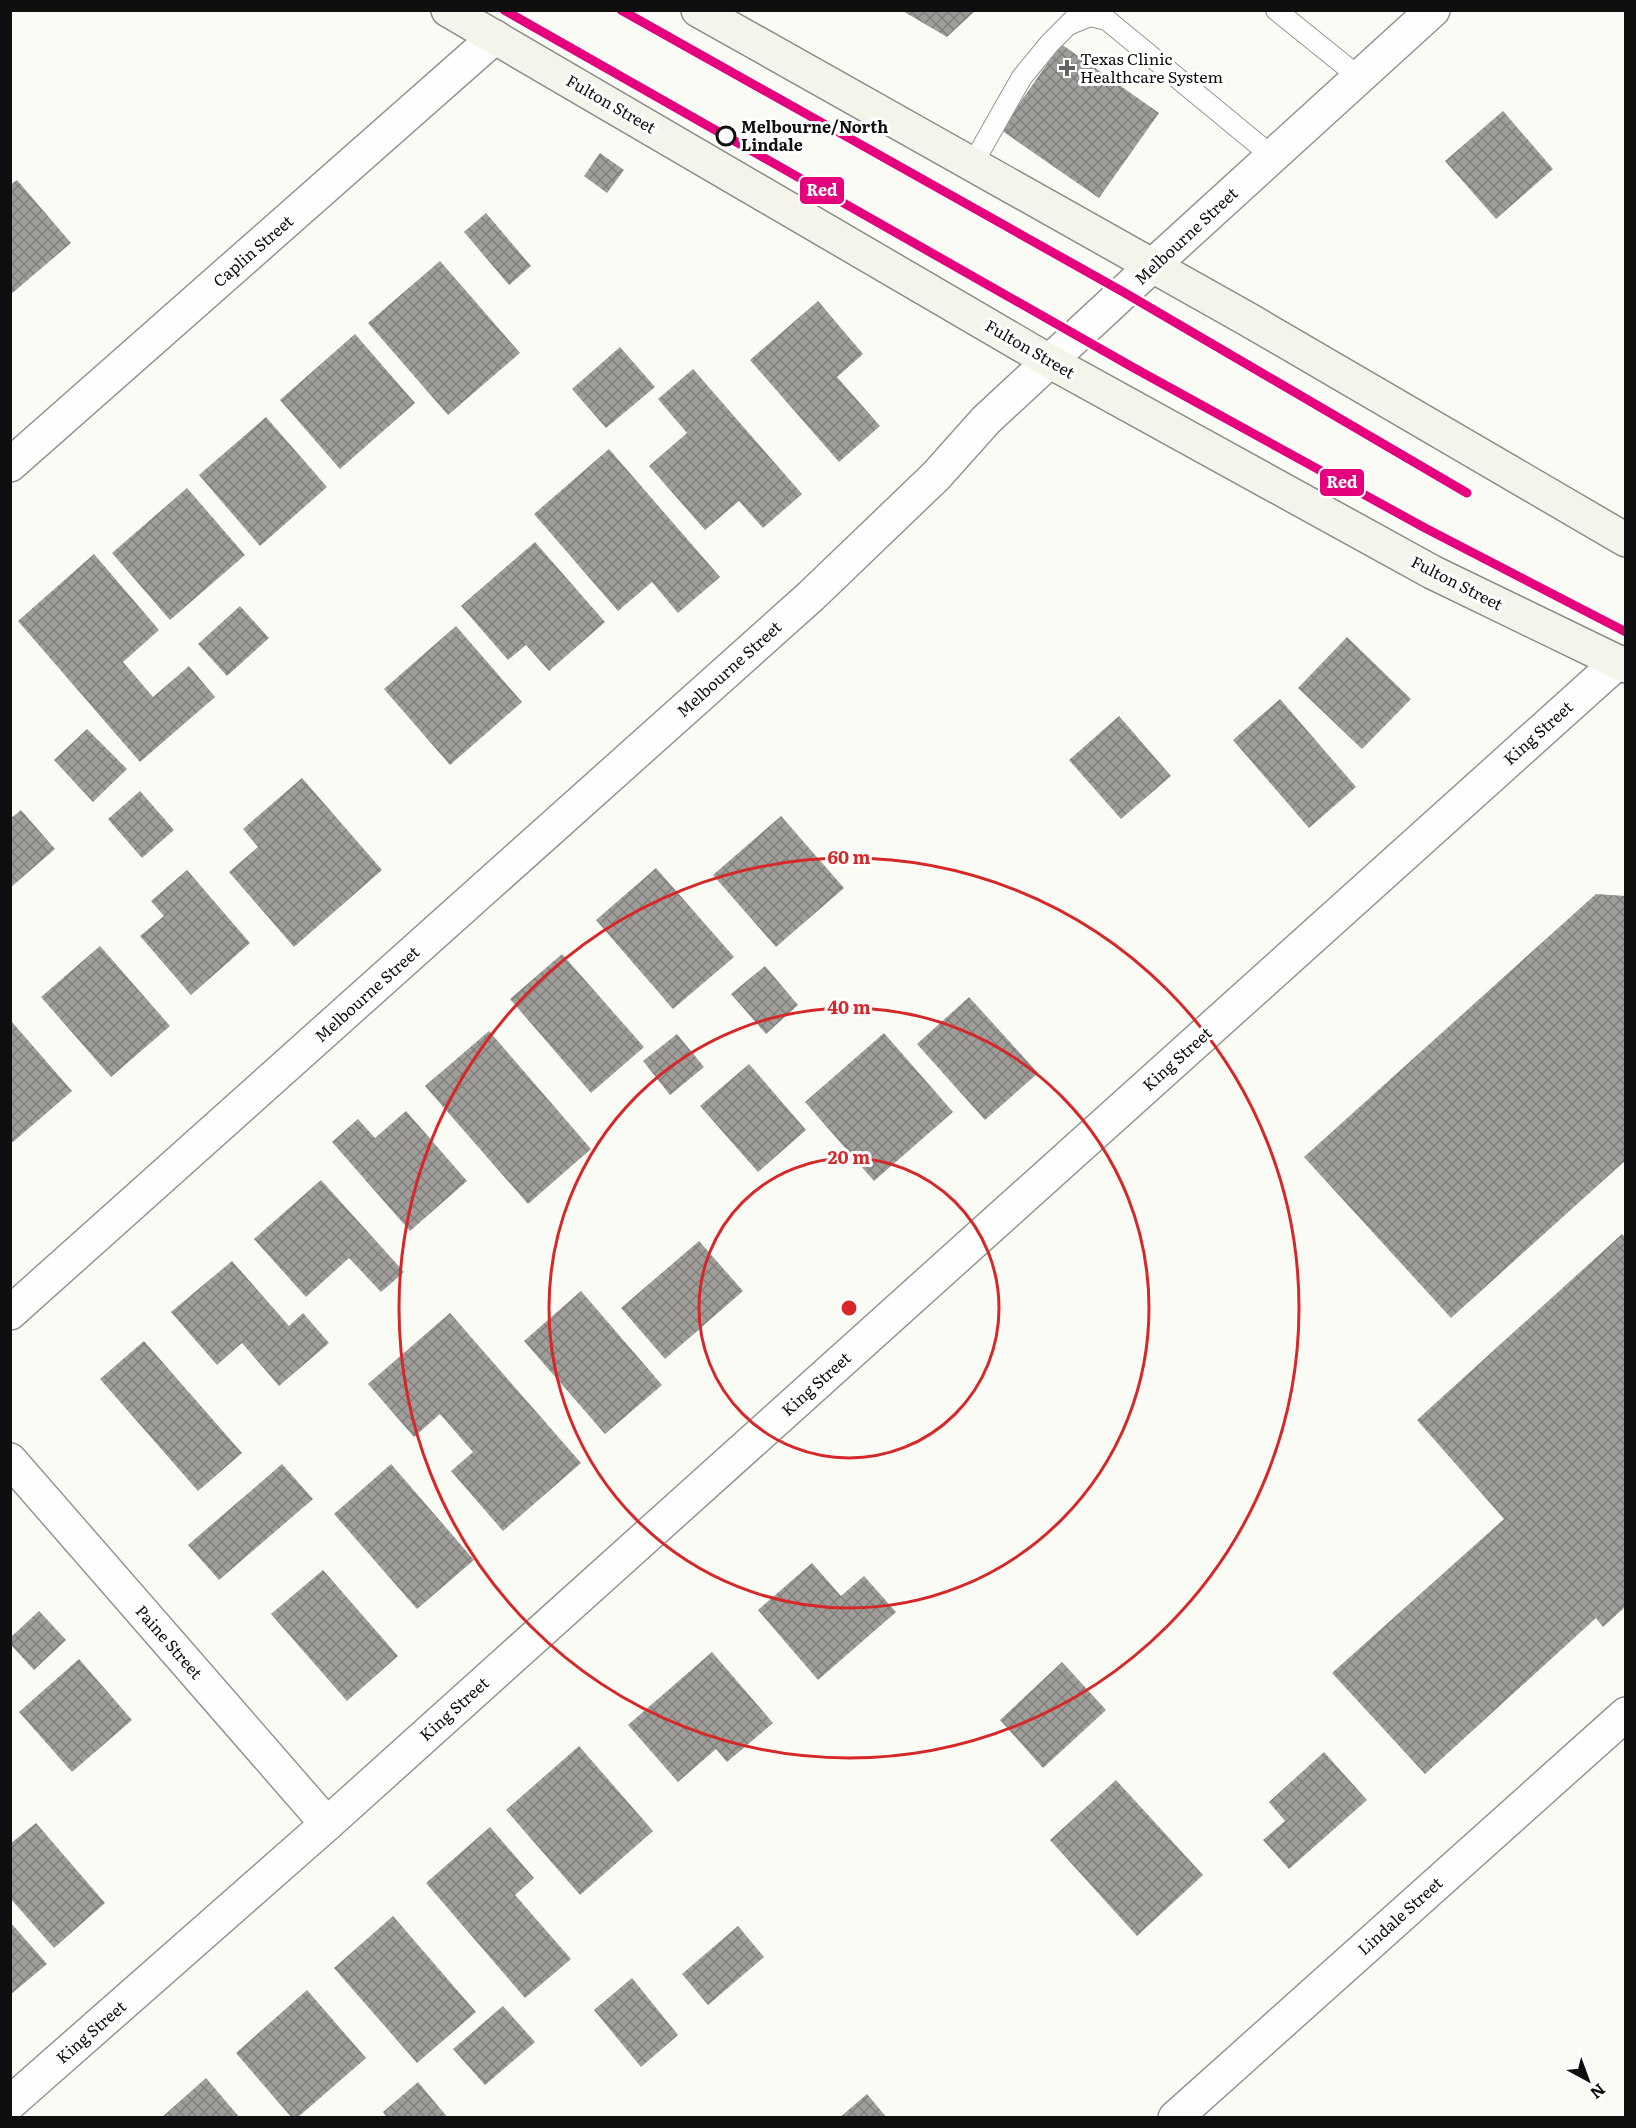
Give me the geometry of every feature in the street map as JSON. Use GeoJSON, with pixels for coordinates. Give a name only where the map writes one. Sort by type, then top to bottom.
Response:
{"type":"FeatureCollection","features":[{"type":"Feature","properties":{"kind":"main road","name":"Fulton Street"},"geometry":{"type":"LineString","coordinates":[[448,10],[1049,361],[1432,572],[1622,664]]}},
{"type":"Feature","properties":{"kind":"main road"},"geometry":{"type":"LineString","coordinates":[[698,10],[1280,338],[1626,540]]}},
{"type":"Feature","properties":{"kind":"street","name":"Melbourne Street"},"geometry":{"type":"LineString","coordinates":[[10,1314],[811,596],[936,476],[986,420],[1433,10]]}},
{"type":"Feature","properties":{"kind":"street","name":"Caplin Street"},"geometry":{"type":"LineString","coordinates":[[10,465],[495,37]]}},
{"type":"Feature","properties":{"kind":"street","name":"King Street"},"geometry":{"type":"LineString","coordinates":[[10,2103],[327,1824],[1622,664]]}},
{"type":"Feature","properties":{"kind":"street","name":"Paine Street"},"geometry":{"type":"LineString","coordinates":[[10,1460],[327,1824]]}},
{"type":"Feature","properties":{"kind":"street","name":"Lindale Street"},"geometry":{"type":"LineString","coordinates":[[1175,2118],[1626,1714]]}},
{"type":"Feature","properties":{"kind":"lane"},"geometry":{"type":"LineString","coordinates":[[972,165],[1022,77],[1050,43],[1083,10]]}},
{"type":"Feature","properties":{"kind":"lane"},"geometry":{"type":"LineString","coordinates":[[1276,10],[1359,77]]}},
{"type":"Feature","properties":{"kind":"lane"},"geometry":{"type":"LineString","coordinates":[[1068,25],[1090,16],[1107,20],[1272,156]]}},
{"type":"Feature","properties":{"kind":"building"},"geometry":{"type":"Polygon","coordinates":[[[901,10],[976,10],[947,37],[901,10]]]}},
{"type":"Feature","properties":{"kind":"building"},"geometry":{"type":"Polygon","coordinates":[[[1061,44],[1159,113],[1099,198],[1001,130],[1061,44]]]}},
{"type":"Feature","properties":{"kind":"building"},"geometry":{"type":"Polygon","coordinates":[[[1503,111],[1553,169],[1496,219],[1445,161],[1503,111]]]}},
{"type":"Feature","properties":{"kind":"building"},"geometry":{"type":"Polygon","coordinates":[[[600,153],[624,170],[607,193],[584,176],[600,153]]]}},
{"type":"Feature","properties":{"kind":"building"},"geometry":{"type":"Polygon","coordinates":[[[17,180],[71,243],[10,295],[10,185],[17,180]]]}},
{"type":"Feature","properties":{"kind":"building"},"geometry":{"type":"Polygon","coordinates":[[[486,213],[531,266],[509,285],[464,232],[486,213]]]}},
{"type":"Feature","properties":{"kind":"building"},"geometry":{"type":"Polygon","coordinates":[[[440,261],[520,353],[448,415],[368,323],[440,261]]]}},
{"type":"Feature","properties":{"kind":"building"},"geometry":{"type":"Polygon","coordinates":[[[818,301],[863,354],[837,377],[880,426],[839,462],[750,360],[818,301]]]}},
{"type":"Feature","properties":{"kind":"building"},"geometry":{"type":"Polygon","coordinates":[[[355,334],[415,403],[340,469],[280,400],[355,334]]]}},
{"type":"Feature","properties":{"kind":"building"},"geometry":{"type":"Polygon","coordinates":[[[620,347],[655,387],[606,428],[572,389],[620,347]]]}},
{"type":"Feature","properties":{"kind":"building"},"geometry":{"type":"Polygon","coordinates":[[[693,369],[802,494],[763,528],[739,501],[705,530],[649,466],[687,433],[658,399],[693,369]]]}},
{"type":"Feature","properties":{"kind":"building"},"geometry":{"type":"Polygon","coordinates":[[[266,417],[327,487],[260,546],[199,475],[266,417]]]}},
{"type":"Feature","properties":{"kind":"building"},"geometry":{"type":"Polygon","coordinates":[[[609,449],[720,577],[678,613],[652,582],[618,611],[534,514],[609,449]]]}},
{"type":"Feature","properties":{"kind":"building"},"geometry":{"type":"Polygon","coordinates":[[[187,488],[245,555],[170,620],[112,553],[187,488]]]}},
{"type":"Feature","properties":{"kind":"building"},"geometry":{"type":"Polygon","coordinates":[[[535,542],[605,622],[549,671],[526,645],[508,660],[461,606],[535,542]]]}},
{"type":"Feature","properties":{"kind":"building"},"geometry":{"type":"Polygon","coordinates":[[[94,554],[159,630],[123,662],[153,697],[189,666],[215,697],[140,762],[18,621],[94,554]]]}},
{"type":"Feature","properties":{"kind":"building"},"geometry":{"type":"Polygon","coordinates":[[[240,606],[269,638],[227,676],[198,644],[240,606]]]}},
{"type":"Feature","properties":{"kind":"building"},"geometry":{"type":"Polygon","coordinates":[[[456,626],[522,702],[450,765],[384,689],[456,626]]]}},
{"type":"Feature","properties":{"kind":"building"},"geometry":{"type":"Polygon","coordinates":[[[1347,637],[1411,699],[1362,749],[1298,688],[1347,637]]]}},
{"type":"Feature","properties":{"kind":"building"},"geometry":{"type":"Polygon","coordinates":[[[1280,699],[1356,787],[1309,828],[1233,740],[1280,699]]]}},
{"type":"Feature","properties":{"kind":"building"},"geometry":{"type":"Polygon","coordinates":[[[1119,716],[1171,776],[1121,819],[1069,760],[1119,716]]]}},
{"type":"Feature","properties":{"kind":"building"},"geometry":{"type":"Polygon","coordinates":[[[87,729],[127,769],[93,802],[54,760],[87,729]]]}},
{"type":"Feature","properties":{"kind":"building"},"geometry":{"type":"Polygon","coordinates":[[[302,778],[382,870],[294,947],[229,872],[258,847],[243,829],[302,778]]]}},
{"type":"Feature","properties":{"kind":"building"},"geometry":{"type":"Polygon","coordinates":[[[140,791],[174,830],[142,858],[108,819],[140,791]]]}},
{"type":"Feature","properties":{"kind":"building"},"geometry":{"type":"Polygon","coordinates":[[[21,810],[55,849],[10,888],[10,819],[21,810]]]}},
{"type":"Feature","properties":{"kind":"building"},"geometry":{"type":"Polygon","coordinates":[[[781,816],[844,888],[776,947],[713,875],[781,816]]]}},
{"type":"Feature","properties":{"kind":"building"},"geometry":{"type":"Polygon","coordinates":[[[656,868],[734,957],[673,1009],[596,920],[656,868]]]}},
{"type":"Feature","properties":{"kind":"building"},"geometry":{"type":"Polygon","coordinates":[[[187,870],[250,943],[191,995],[140,936],[164,916],[151,901],[187,870]]]}},
{"type":"Feature","properties":{"kind":"building"},"geometry":{"type":"Polygon","coordinates":[[[1596,894],[1626,896],[1626,1160],[1451,1318],[1304,1157],[1596,894]]]}},
{"type":"Feature","properties":{"kind":"building"},"geometry":{"type":"Polygon","coordinates":[[[100,946],[170,1026],[111,1077],[41,997],[100,946]]]}},
{"type":"Feature","properties":{"kind":"building"},"geometry":{"type":"Polygon","coordinates":[[[562,954],[644,1047],[591,1093],[510,999],[562,954]]]}},
{"type":"Feature","properties":{"kind":"building"},"geometry":{"type":"Polygon","coordinates":[[[765,966],[798,1005],[766,1034],[731,994],[765,966]]]}},
{"type":"Feature","properties":{"kind":"building"},"geometry":{"type":"Polygon","coordinates":[[[969,997],[1038,1073],[985,1120],[917,1044],[969,997]]]}},
{"type":"Feature","properties":{"kind":"building"},"geometry":{"type":"Polygon","coordinates":[[[12,1022],[72,1091],[13,1142],[10,1140],[10,1024],[12,1022]]]}},
{"type":"Feature","properties":{"kind":"building"},"geometry":{"type":"Polygon","coordinates":[[[489,1031],[591,1149],[528,1204],[425,1086],[489,1031]]]}},
{"type":"Feature","properties":{"kind":"building"},"geometry":{"type":"Polygon","coordinates":[[[884,1033],[953,1112],[874,1181],[805,1102],[884,1033]]]}},
{"type":"Feature","properties":{"kind":"building"},"geometry":{"type":"Polygon","coordinates":[[[677,1034],[704,1067],[670,1095],[643,1061],[677,1034]]]}},
{"type":"Feature","properties":{"kind":"building"},"geometry":{"type":"Polygon","coordinates":[[[749,1064],[806,1130],[758,1172],[700,1106],[749,1064]]]}},
{"type":"Feature","properties":{"kind":"building"},"geometry":{"type":"Polygon","coordinates":[[[406,1111],[467,1181],[410,1231],[332,1142],[358,1119],[375,1138],[406,1111]]]}},
{"type":"Feature","properties":{"kind":"building"},"geometry":{"type":"Polygon","coordinates":[[[321,1180],[404,1272],[381,1292],[349,1258],[306,1297],[254,1239],[321,1180]]]}},
{"type":"Feature","properties":{"kind":"building"},"geometry":{"type":"Polygon","coordinates":[[[1622,1234],[1626,1238],[1626,1606],[1603,1627],[1596,1618],[1425,1774],[1332,1673],[1504,1519],[1417,1420],[1622,1234]]]}},
{"type":"Feature","properties":{"kind":"building"},"geometry":{"type":"Polygon","coordinates":[[[699,1241],[743,1291],[665,1359],[621,1308],[699,1241]]]}},
{"type":"Feature","properties":{"kind":"building"},"geometry":{"type":"Polygon","coordinates":[[[232,1261],[289,1326],[303,1313],[329,1343],[279,1386],[242,1343],[217,1365],[171,1312],[232,1261]]]}},
{"type":"Feature","properties":{"kind":"building"},"geometry":{"type":"Polygon","coordinates":[[[581,1291],[662,1385],[605,1434],[524,1341],[581,1291]]]}},
{"type":"Feature","properties":{"kind":"building"},"geometry":{"type":"Polygon","coordinates":[[[450,1313],[581,1463],[503,1531],[451,1471],[473,1452],[440,1414],[414,1437],[368,1384],[450,1313]]]}},
{"type":"Feature","properties":{"kind":"building"},"geometry":{"type":"Polygon","coordinates":[[[144,1341],[242,1453],[198,1491],[100,1379],[144,1341]]]}},
{"type":"Feature","properties":{"kind":"building"},"geometry":{"type":"Polygon","coordinates":[[[282,1464],[313,1499],[219,1580],[188,1545],[282,1464]]]}},
{"type":"Feature","properties":{"kind":"building"},"geometry":{"type":"Polygon","coordinates":[[[391,1464],[474,1560],[417,1609],[334,1514],[391,1464]]]}},
{"type":"Feature","properties":{"kind":"building"},"geometry":{"type":"Polygon","coordinates":[[[812,1563],[841,1596],[864,1576],[896,1612],[818,1680],[758,1610],[812,1563]]]}},
{"type":"Feature","properties":{"kind":"building"},"geometry":{"type":"Polygon","coordinates":[[[323,1570],[398,1656],[347,1701],[271,1614],[323,1570]]]}},
{"type":"Feature","properties":{"kind":"building"},"geometry":{"type":"Polygon","coordinates":[[[39,1611],[66,1640],[34,1670],[10,1644],[10,1638],[39,1611]]]}},
{"type":"Feature","properties":{"kind":"building"},"geometry":{"type":"Polygon","coordinates":[[[712,1652],[773,1723],[727,1762],[716,1749],[678,1782],[628,1725],[712,1652]]]}},
{"type":"Feature","properties":{"kind":"building"},"geometry":{"type":"Polygon","coordinates":[[[79,1659],[132,1720],[72,1772],[19,1712],[79,1659]]]}},
{"type":"Feature","properties":{"kind":"building"},"geometry":{"type":"Polygon","coordinates":[[[1062,1662],[1106,1710],[1043,1768],[1000,1720],[1062,1662]]]}},
{"type":"Feature","properties":{"kind":"building"},"geometry":{"type":"Polygon","coordinates":[[[579,1746],[653,1831],[580,1895],[506,1810],[579,1746]]]}},
{"type":"Feature","properties":{"kind":"building"},"geometry":{"type":"Polygon","coordinates":[[[1324,1752],[1367,1800],[1289,1869],[1263,1840],[1285,1821],[1269,1802],[1324,1752]]]}},
{"type":"Feature","properties":{"kind":"building"},"geometry":{"type":"Polygon","coordinates":[[[1116,1780],[1203,1875],[1137,1936],[1050,1840],[1116,1780]]]}},
{"type":"Feature","properties":{"kind":"building"},"geometry":{"type":"Polygon","coordinates":[[[36,1823],[105,1903],[54,1948],[10,1898],[10,1844],[36,1823]]]}},
{"type":"Feature","properties":{"kind":"building"},"geometry":{"type":"Polygon","coordinates":[[[490,1827],[534,1878],[515,1895],[571,1959],[525,1998],[426,1883],[490,1827]]]}},
{"type":"Feature","properties":{"kind":"building"},"geometry":{"type":"Polygon","coordinates":[[[393,1916],[476,2012],[417,2063],[334,1968],[393,1916]]]}},
{"type":"Feature","properties":{"kind":"building"},"geometry":{"type":"Polygon","coordinates":[[[10,1922],[47,1964],[10,1995],[10,1922]]]}},
{"type":"Feature","properties":{"kind":"building"},"geometry":{"type":"Polygon","coordinates":[[[738,1926],[764,1957],[708,2005],[682,1974],[738,1926]]]}},
{"type":"Feature","properties":{"kind":"building"},"geometry":{"type":"Polygon","coordinates":[[[632,1978],[678,2035],[641,2067],[594,2010],[632,1978]]]}},
{"type":"Feature","properties":{"kind":"building"},"geometry":{"type":"Polygon","coordinates":[[[307,1990],[366,2058],[297,2118],[292,2118],[236,2053],[307,1990]]]}},
{"type":"Feature","properties":{"kind":"building"},"geometry":{"type":"Polygon","coordinates":[[[503,2006],[535,2042],[485,2085],[453,2049],[503,2006]]]}},
{"type":"Feature","properties":{"kind":"building"},"geometry":{"type":"Polygon","coordinates":[[[206,2078],[240,2118],[161,2118],[206,2078]]]}},
{"type":"Feature","properties":{"kind":"building"},"geometry":{"type":"Polygon","coordinates":[[[418,2082],[448,2118],[387,2118],[383,2112],[418,2082]]]}},
{"type":"Feature","properties":{"kind":"building"},"geometry":{"type":"Polygon","coordinates":[[[867,2094],[887,2118],[839,2118],[867,2094]]]}},
{"type":"Feature","properties":{"kind":"transit line","name":"Red"},"geometry":{"type":"LineString","coordinates":[[504,10],[1134,368],[1425,528],[1626,632]]}},
{"type":"Feature","properties":{"kind":"transit line","name":"Red"},"geometry":{"type":"LineString","coordinates":[[621,10],[1125,293],[1467,493]]}},
{"type":"Feature","properties":{"kind":"place","name":"Texas Clinic Healthcare System"},"geometry":{"type":"Point","coordinates":[1067,68]}},
{"type":"Feature","properties":{"kind":"place","name":"Melbourne/North Lindale"},"geometry":{"type":"Point","coordinates":[726,136]}}]}
